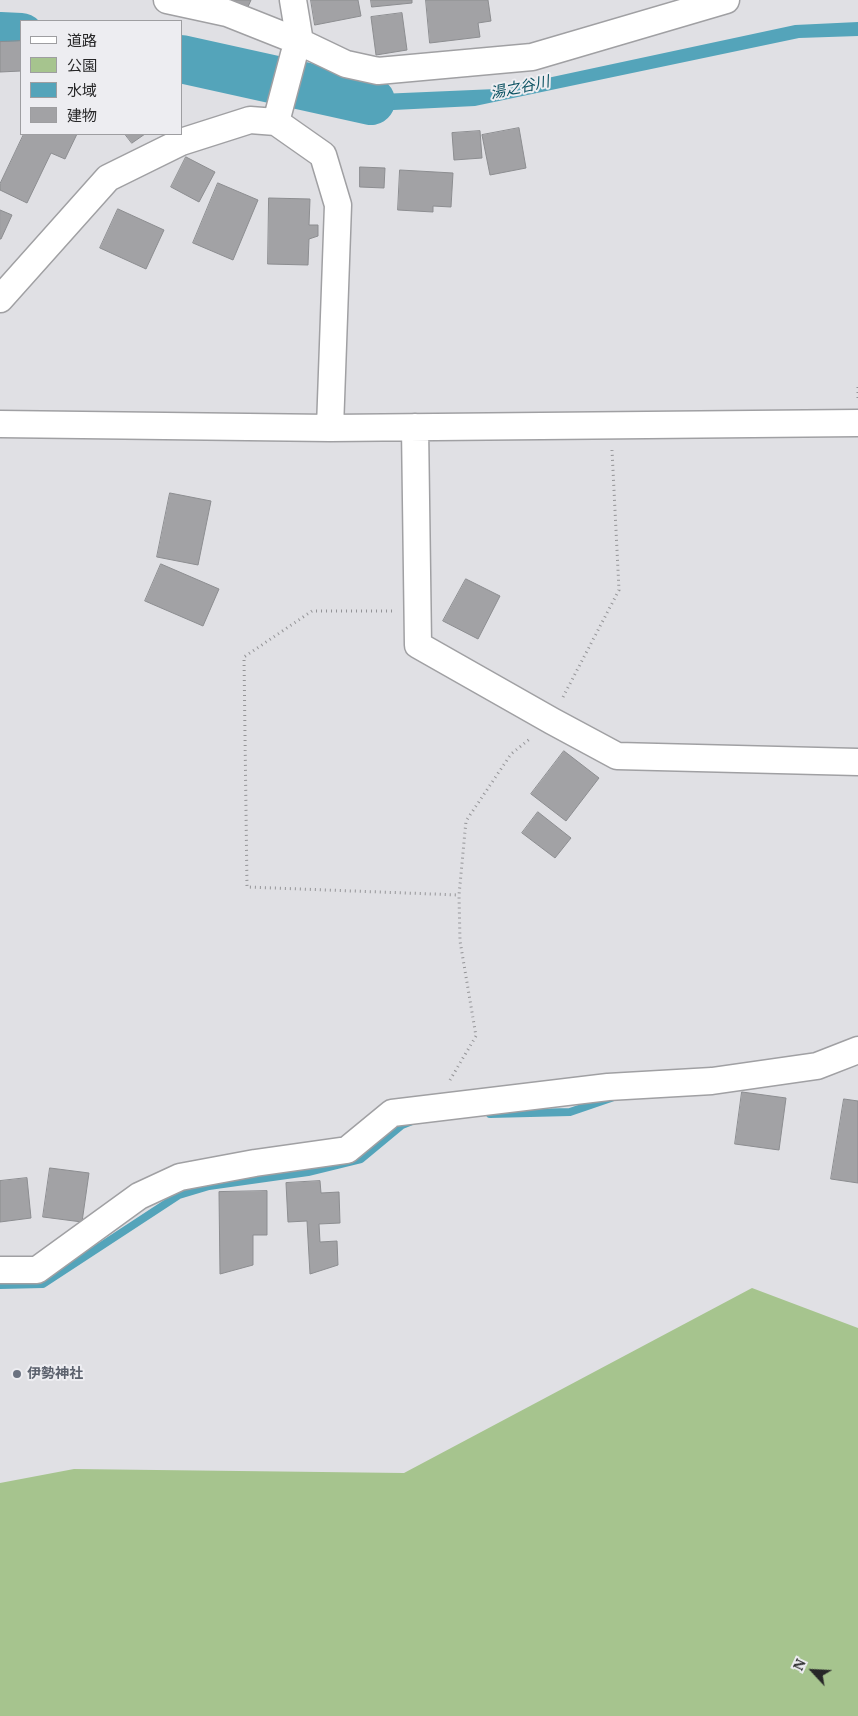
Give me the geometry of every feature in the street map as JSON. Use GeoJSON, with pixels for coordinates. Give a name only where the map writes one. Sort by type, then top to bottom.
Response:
{"type":"FeatureCollection","features":[{"type":"Feature","properties":{"kind":"street"},"geometry":{"type":"LineString","coordinates":[[168,0],[227,13],[297,48],[346,64],[378,71],[532,57],[726,0]]}},
{"type":"Feature","properties":{"kind":"street"},"geometry":{"type":"LineString","coordinates":[[278,114],[297,48],[293,0]]}},
{"type":"Feature","properties":{"kind":"street"},"geometry":{"type":"LineString","coordinates":[[0,299],[108,178],[181,142],[250,120],[278,114]]}},
{"type":"Feature","properties":{"kind":"street"},"geometry":{"type":"LineString","coordinates":[[278,114],[323,155],[338,205],[330,428]]}},
{"type":"Feature","properties":{"kind":"street"},"geometry":{"type":"LineString","coordinates":[[0,424],[330,428],[858,423]]}},
{"type":"Feature","properties":{"kind":"street"},"geometry":{"type":"LineString","coordinates":[[415,427],[418,645],[552,722],[617,756],[858,762]]}},
{"type":"Feature","properties":{"kind":"street"},"geometry":{"type":"LineString","coordinates":[[0,1270],[37,1270],[139,1196],[180,1177],[255,1163],[347,1150],[392,1112],[608,1087],[712,1081],[817,1066],[858,1050]]}},
{"type":"Feature","properties":{"kind":"path"},"geometry":{"type":"LineString","coordinates":[[434,1106],[476,1036],[460,941],[460,895],[466,820],[511,754],[552,722],[619,590],[611,425]]}},
{"type":"Feature","properties":{"kind":"path"},"geometry":{"type":"LineString","coordinates":[[418,611],[312,611],[244,657],[247,887],[460,895]]}},
{"type":"Feature","properties":{"kind":"green space"},"geometry":{"type":"Polygon","coordinates":[[[752,1288],[858,1328],[858,1716],[0,1716],[0,1483],[74,1469],[404,1473],[752,1288]]]}},
{"type":"Feature","properties":{"kind":"water"},"geometry":{"type":"Polygon","coordinates":[[[858,22],[858,36],[799,38],[475,106],[373,111],[304,94],[308,79],[380,94],[496,89],[795,25],[858,22]]]}},
{"type":"Feature","properties":{"kind":"building"},"geometry":{"type":"Polygon","coordinates":[[[228,0],[251,0],[247,9],[228,0]]]}},
{"type":"Feature","properties":{"kind":"building"},"geometry":{"type":"Polygon","coordinates":[[[311,0],[358,0],[361,16],[315,25],[311,0]]]}},
{"type":"Feature","properties":{"kind":"building"},"geometry":{"type":"Polygon","coordinates":[[[371,0],[412,0],[412,3],[372,7],[371,0]]]}},
{"type":"Feature","properties":{"kind":"building"},"geometry":{"type":"Polygon","coordinates":[[[426,0],[488,0],[491,21],[478,23],[480,37],[430,43],[426,0]]]}},
{"type":"Feature","properties":{"kind":"building"},"geometry":{"type":"Polygon","coordinates":[[[402,13],[407,50],[376,55],[371,17],[402,13]]]}},
{"type":"Feature","properties":{"kind":"building"},"geometry":{"type":"Polygon","coordinates":[[[20,41],[20,71],[0,72],[0,42],[20,41]]]}},
{"type":"Feature","properties":{"kind":"building"},"geometry":{"type":"Polygon","coordinates":[[[519,128],[526,168],[490,175],[482,135],[519,128]]]}},
{"type":"Feature","properties":{"kind":"building"},"geometry":{"type":"Polygon","coordinates":[[[480,131],[482,158],[454,160],[452,133],[480,131]]]}},
{"type":"Feature","properties":{"kind":"building"},"geometry":{"type":"Polygon","coordinates":[[[24,135],[77,135],[65,159],[51,153],[27,203],[0,190],[0,184],[24,135]]]}},
{"type":"Feature","properties":{"kind":"building"},"geometry":{"type":"Polygon","coordinates":[[[126,135],[144,135],[132,143],[126,135]]]}},
{"type":"Feature","properties":{"kind":"building"},"geometry":{"type":"Polygon","coordinates":[[[186,157],[215,172],[199,202],[171,187],[186,157]]]}},
{"type":"Feature","properties":{"kind":"building"},"geometry":{"type":"Polygon","coordinates":[[[360,167],[385,168],[384,188],[360,187],[360,167]]]}},
{"type":"Feature","properties":{"kind":"building"},"geometry":{"type":"Polygon","coordinates":[[[400,170],[453,173],[451,207],[433,206],[433,212],[398,210],[400,170]]]}},
{"type":"Feature","properties":{"kind":"building"},"geometry":{"type":"Polygon","coordinates":[[[218,183],[258,200],[233,260],[193,243],[218,183]]]}},
{"type":"Feature","properties":{"kind":"building"},"geometry":{"type":"Polygon","coordinates":[[[269,198],[310,199],[309,225],[318,225],[318,236],[309,239],[308,265],[268,264],[269,198]]]}},
{"type":"Feature","properties":{"kind":"building"},"geometry":{"type":"Polygon","coordinates":[[[118,209],[164,230],[146,269],[100,248],[118,209]]]}},
{"type":"Feature","properties":{"kind":"building"},"geometry":{"type":"Polygon","coordinates":[[[0,210],[12,215],[1,239],[0,239],[0,210]]]}},
{"type":"Feature","properties":{"kind":"building"},"geometry":{"type":"Polygon","coordinates":[[[170,493],[211,501],[198,565],[157,557],[170,493]]]}},
{"type":"Feature","properties":{"kind":"building"},"geometry":{"type":"Polygon","coordinates":[[[161,564],[219,589],[203,626],[145,601],[161,564]]]}},
{"type":"Feature","properties":{"kind":"building"},"geometry":{"type":"Polygon","coordinates":[[[466,579],[500,596],[478,639],[443,621],[466,579]]]}},
{"type":"Feature","properties":{"kind":"building"},"geometry":{"type":"Polygon","coordinates":[[[564,751],[599,778],[566,821],[531,794],[564,751]]]}},
{"type":"Feature","properties":{"kind":"building"},"geometry":{"type":"Polygon","coordinates":[[[538,812],[571,838],[555,858],[522,833],[538,812]]]}},
{"type":"Feature","properties":{"kind":"building"},"geometry":{"type":"Polygon","coordinates":[[[742,1092],[786,1098],[779,1150],[735,1144],[742,1092]]]}},
{"type":"Feature","properties":{"kind":"building"},"geometry":{"type":"Polygon","coordinates":[[[844,1099],[858,1101],[858,1183],[831,1179],[844,1099]]]}},
{"type":"Feature","properties":{"kind":"building"},"geometry":{"type":"Polygon","coordinates":[[[50,1168],[89,1173],[82,1222],[43,1217],[50,1168]]]}},
{"type":"Feature","properties":{"kind":"building"},"geometry":{"type":"Polygon","coordinates":[[[27,1178],[31,1218],[0,1222],[0,1181],[27,1178]]]}},
{"type":"Feature","properties":{"kind":"building"},"geometry":{"type":"Polygon","coordinates":[[[320,1181],[321,1193],[339,1192],[340,1223],[319,1224],[320,1242],[337,1241],[338,1265],[310,1274],[307,1221],[288,1222],[286,1183],[320,1181]]]}},
{"type":"Feature","properties":{"kind":"building"},"geometry":{"type":"Polygon","coordinates":[[[267,1191],[267,1235],[253,1235],[253,1265],[220,1274],[219,1192],[267,1191]]]}},
{"type":"Feature","properties":{"kind":"waterway","name":"湯之谷川"},"geometry":{"type":"LineString","coordinates":[[0,36],[20,37]]}},
{"type":"Feature","properties":{"kind":"waterway","name":"湯之谷川"},"geometry":{"type":"LineString","coordinates":[[182,59],[371,101]]}},
{"type":"Feature","properties":{"kind":"waterway"},"geometry":{"type":"LineString","coordinates":[[490,1114],[570,1112],[611,1098]]}},
{"type":"Feature","properties":{"kind":"waterway"},"geometry":{"type":"LineString","coordinates":[[0,1285],[43,1284],[179,1195],[209,1186],[308,1172],[361,1159],[402,1125],[412,1121]]}},
{"type":"Feature","properties":{"kind":"place","name":"伊勢神社"},"geometry":{"type":"Point","coordinates":[17,1374]}}]}
